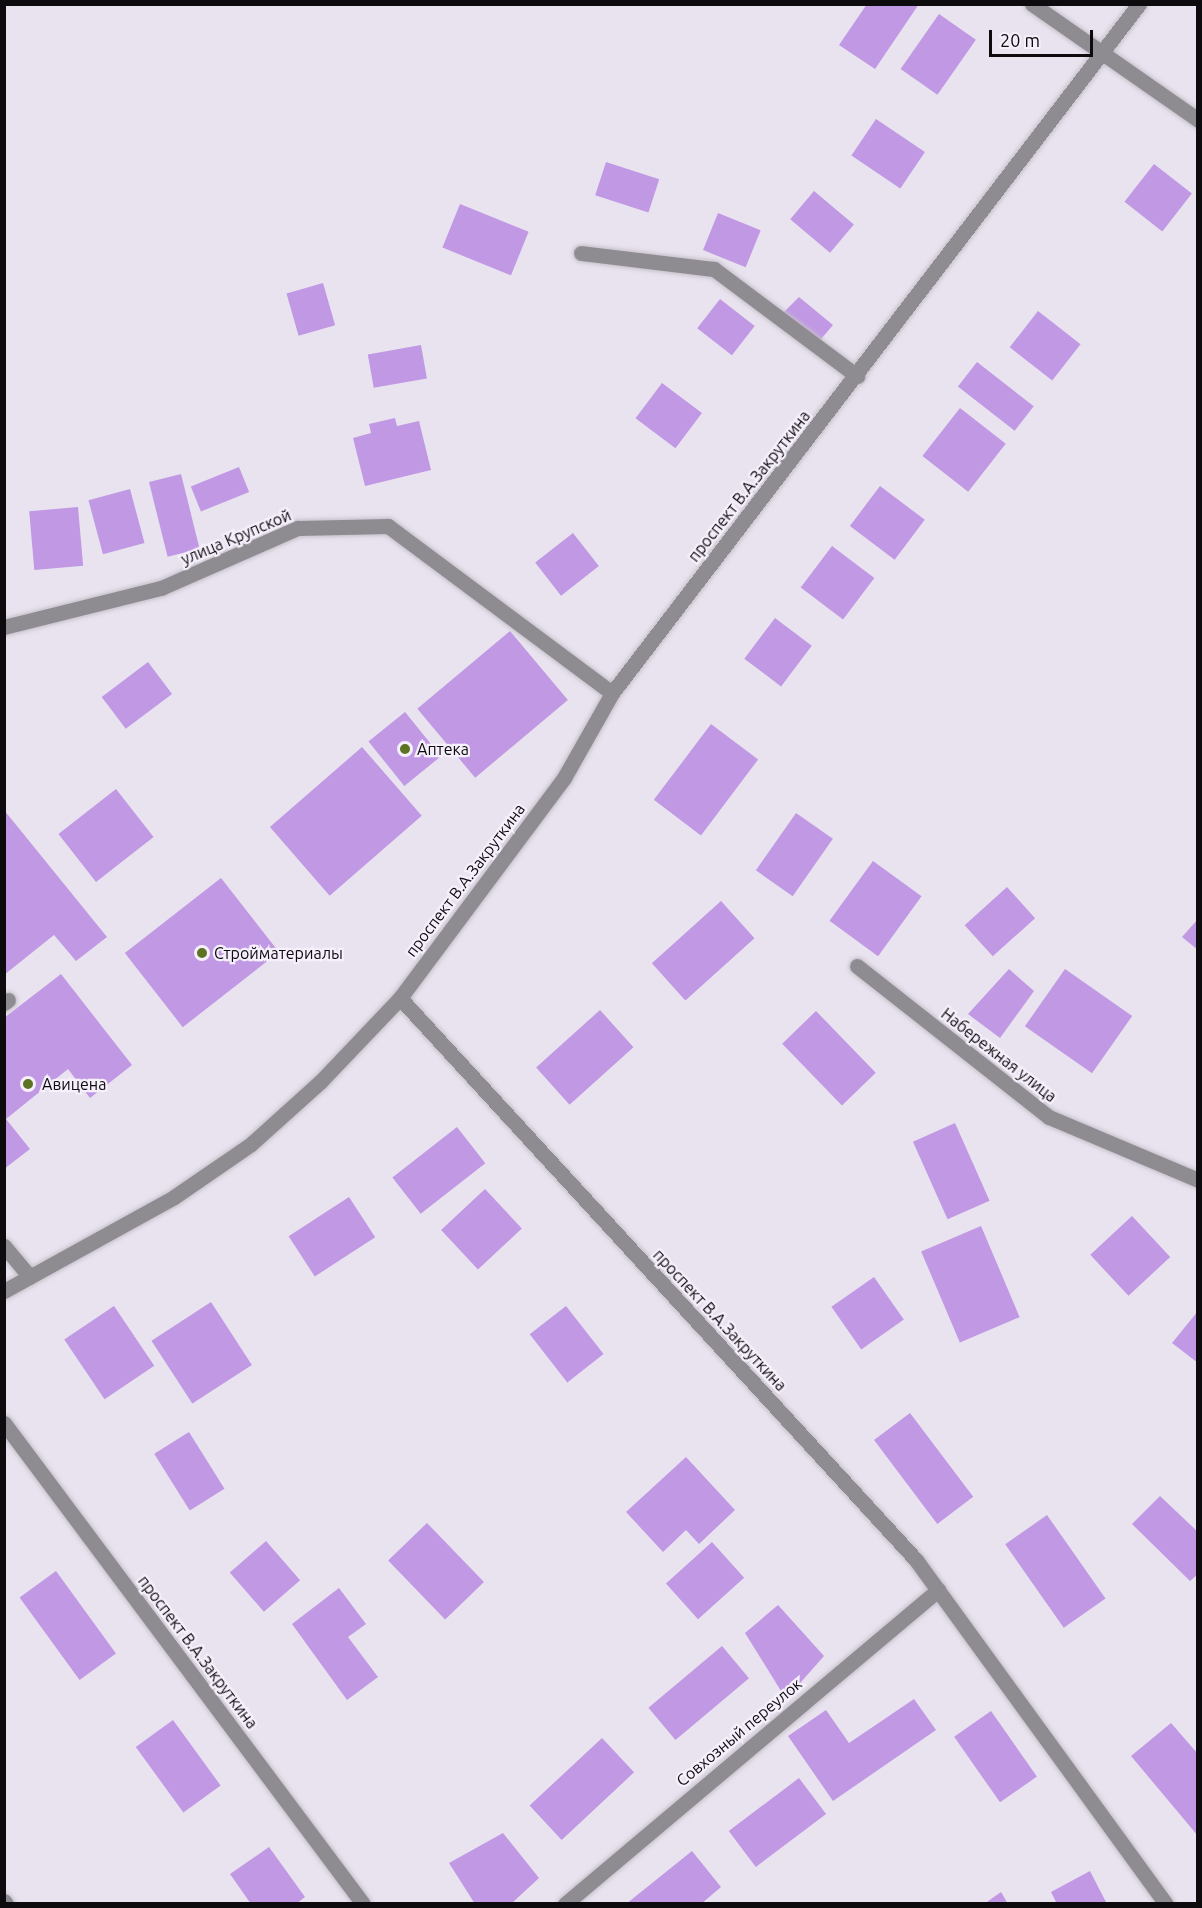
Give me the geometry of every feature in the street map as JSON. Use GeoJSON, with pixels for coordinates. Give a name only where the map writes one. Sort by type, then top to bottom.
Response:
{"type":"FeatureCollection","features":[{"type":"Feature","properties":{"kind":"street"},"geometry":{"type":"LineString","coordinates":[[1032,4],[1197,120]]}},
{"type":"Feature","properties":{"kind":"street","name":"проспект В.А.Закруткина"},"geometry":{"type":"LineString","coordinates":[[4,1291],[174,1197],[251,1144],[321,1081],[400,998],[564,778],[612,693],[1105,54],[1139,4]]}},
{"type":"Feature","properties":{"kind":"street"},"geometry":{"type":"LineString","coordinates":[[581,253],[714,269],[857,376]]}},
{"type":"Feature","properties":{"kind":"street","name":"улица Крупской"},"geometry":{"type":"LineString","coordinates":[[4,627],[161,588],[298,528],[388,526],[612,693]]}},
{"type":"Feature","properties":{"kind":"street","name":"Набережная улица"},"geometry":{"type":"LineString","coordinates":[[857,966],[1049,1117],[1197,1180]]}},
{"type":"Feature","properties":{"kind":"street","name":"проспект В.А.Закруткина"},"geometry":{"type":"LineString","coordinates":[[400,998],[916,1560],[938,1590]]}},
{"type":"Feature","properties":{"kind":"street"},"geometry":{"type":"LineString","coordinates":[[4,1246],[30,1277]]}},
{"type":"Feature","properties":{"kind":"street","name":"проспект В.А.Закруткина"},"geometry":{"type":"LineString","coordinates":[[4,1423],[363,1904]]}},
{"type":"Feature","properties":{"kind":"street"},"geometry":{"type":"LineString","coordinates":[[938,1590],[1166,1904]]}},
{"type":"Feature","properties":{"kind":"street","name":"Совхозный переулок"},"geometry":{"type":"LineString","coordinates":[[565,1904],[938,1590]]}},
{"type":"Feature","properties":{"kind":"building"},"geometry":{"type":"Polygon","coordinates":[[[867,4],[919,4],[875,69],[839,45],[867,4]]]}},
{"type":"Feature","properties":{"kind":"building"},"geometry":{"type":"Polygon","coordinates":[[[939,14],[976,40],[937,95],[901,69],[939,14]]]}},
{"type":"Feature","properties":{"kind":"building"},"geometry":{"type":"Polygon","coordinates":[[[876,119],[925,152],[900,188],[851,155],[876,119]]]}},
{"type":"Feature","properties":{"kind":"building"},"geometry":{"type":"Polygon","coordinates":[[[606,162],[659,179],[648,213],[595,195],[606,162]]]}},
{"type":"Feature","properties":{"kind":"building"},"geometry":{"type":"Polygon","coordinates":[[[1154,164],[1192,194],[1162,231],[1124,202],[1154,164]]]}},
{"type":"Feature","properties":{"kind":"building"},"geometry":{"type":"Polygon","coordinates":[[[814,191],[854,224],[830,253],[790,219],[814,191]]]}},
{"type":"Feature","properties":{"kind":"building"},"geometry":{"type":"Polygon","coordinates":[[[460,204],[529,232],[511,275],[442,248],[460,204]]]}},
{"type":"Feature","properties":{"kind":"building"},"geometry":{"type":"Polygon","coordinates":[[[718,213],[761,230],[746,267],[703,250],[718,213]]]}},
{"type":"Feature","properties":{"kind":"building"},"geometry":{"type":"Polygon","coordinates":[[[323,283],[335,325],[299,336],[286,293],[323,283]]]}},
{"type":"Feature","properties":{"kind":"building"},"geometry":{"type":"Polygon","coordinates":[[[799,297],[833,325],[816,345],[778,318],[799,297]]]}},
{"type":"Feature","properties":{"kind":"building"},"geometry":{"type":"Polygon","coordinates":[[[720,299],[755,326],[732,355],[697,328],[720,299]]]}},
{"type":"Feature","properties":{"kind":"building"},"geometry":{"type":"Polygon","coordinates":[[[1038,311],[1081,344],[1052,380],[1010,347],[1038,311]]]}},
{"type":"Feature","properties":{"kind":"building"},"geometry":{"type":"Polygon","coordinates":[[[421,345],[427,378],[374,388],[368,354],[421,345]]]}},
{"type":"Feature","properties":{"kind":"building"},"geometry":{"type":"Polygon","coordinates":[[[977,362],[1034,406],[1015,431],[958,386],[977,362]]]}},
{"type":"Feature","properties":{"kind":"building"},"geometry":{"type":"Polygon","coordinates":[[[662,383],[702,413],[675,448],[636,418],[662,383]]]}},
{"type":"Feature","properties":{"kind":"building"},"geometry":{"type":"Polygon","coordinates":[[[960,408],[1006,444],[968,492],[922,456],[960,408]]]}},
{"type":"Feature","properties":{"kind":"building"},"geometry":{"type":"Polygon","coordinates":[[[395,418],[397,426],[419,421],[431,470],[365,486],[353,438],[371,433],[369,424],[395,418]]]}},
{"type":"Feature","properties":{"kind":"building"},"geometry":{"type":"Polygon","coordinates":[[[239,467],[249,492],[201,512],[191,486],[239,467]]]}},
{"type":"Feature","properties":{"kind":"building"},"geometry":{"type":"Polygon","coordinates":[[[181,474],[200,549],[168,557],[149,482],[181,474]]]}},
{"type":"Feature","properties":{"kind":"building"},"geometry":{"type":"Polygon","coordinates":[[[880,486],[925,520],[895,560],[850,526],[880,486]]]}},
{"type":"Feature","properties":{"kind":"building"},"geometry":{"type":"Polygon","coordinates":[[[130,489],[144,543],[103,554],[88,500],[130,489]]]}},
{"type":"Feature","properties":{"kind":"building"},"geometry":{"type":"Polygon","coordinates":[[[78,507],[83,566],[34,570],[29,511],[78,507]]]}},
{"type":"Feature","properties":{"kind":"building"},"geometry":{"type":"Polygon","coordinates":[[[573,533],[599,566],[561,596],[535,563],[573,533]]]}},
{"type":"Feature","properties":{"kind":"building"},"geometry":{"type":"Polygon","coordinates":[[[832,546],[874,578],[843,619],[801,588],[832,546]]]}},
{"type":"Feature","properties":{"kind":"building"},"geometry":{"type":"Polygon","coordinates":[[[775,618],[812,646],[781,686],[744,659],[775,618]]]}},
{"type":"Feature","properties":{"kind":"building"},"geometry":{"type":"Polygon","coordinates":[[[510,631],[568,700],[475,778],[417,709],[510,631]]]}},
{"type":"Feature","properties":{"kind":"building"},"geometry":{"type":"Polygon","coordinates":[[[148,662],[172,694],[126,729],[102,697],[148,662]]]}},
{"type":"Feature","properties":{"kind":"building","name":"Аптека"},"geometry":{"type":"Polygon","coordinates":[[[405,712],[441,756],[404,786],[368,742],[405,712]]]}},
{"type":"Feature","properties":{"kind":"building"},"geometry":{"type":"Polygon","coordinates":[[[711,724],[758,760],[701,835],[654,800],[711,724]]]}},
{"type":"Feature","properties":{"kind":"building"},"geometry":{"type":"Polygon","coordinates":[[[362,747],[422,816],[330,896],[270,827],[362,747]]]}},
{"type":"Feature","properties":{"kind":"building"},"geometry":{"type":"Polygon","coordinates":[[[116,789],[154,837],[96,882],[58,834],[116,789]]]}},
{"type":"Feature","properties":{"kind":"building"},"geometry":{"type":"Polygon","coordinates":[[[4,810],[107,937],[76,961],[54,935],[4,975],[4,810]]]}},
{"type":"Feature","properties":{"kind":"building"},"geometry":{"type":"Polygon","coordinates":[[[796,813],[833,839],[793,896],[756,870],[796,813]]]}},
{"type":"Feature","properties":{"kind":"building"},"geometry":{"type":"Polygon","coordinates":[[[873,861],[922,896],[878,956],[830,921],[873,861]]]}},
{"type":"Feature","properties":{"kind":"building","name":"Стройматериалы"},"geometry":{"type":"Polygon","coordinates":[[[221,878],[279,952],[183,1027],[125,953],[221,878]]]}},
{"type":"Feature","properties":{"kind":"building"},"geometry":{"type":"Polygon","coordinates":[[[1007,887],[1035,918],[993,956],[965,925],[1007,887]]]}},
{"type":"Feature","properties":{"kind":"building"},"geometry":{"type":"Polygon","coordinates":[[[721,901],[754,938],[685,1000],[652,963],[721,901]]]}},
{"type":"Feature","properties":{"kind":"building"},"geometry":{"type":"Polygon","coordinates":[[[1198,919],[1198,950],[1182,937],[1198,919]]]}},
{"type":"Feature","properties":{"kind":"building"},"geometry":{"type":"Polygon","coordinates":[[[1009,969],[1034,991],[1000,1038],[968,1014],[1009,969]]]}},
{"type":"Feature","properties":{"kind":"building"},"geometry":{"type":"Polygon","coordinates":[[[1065,969],[1132,1016],[1092,1073],[1025,1026],[1065,969]]]}},
{"type":"Feature","properties":{"kind":"building","name":"Авицена"},"geometry":{"type":"Polygon","coordinates":[[[61,974],[132,1065],[90,1098],[68,1069],[6,1119],[30,1149],[4,1169],[4,1018],[61,974]]]}},
{"type":"Feature","properties":{"kind":"building"},"geometry":{"type":"Polygon","coordinates":[[[600,1010],[633,1047],[570,1105],[536,1068],[600,1010]]]}},
{"type":"Feature","properties":{"kind":"building"},"geometry":{"type":"Polygon","coordinates":[[[816,1011],[876,1073],[842,1106],[782,1044],[816,1011]]]}},
{"type":"Feature","properties":{"kind":"building"},"geometry":{"type":"Polygon","coordinates":[[[955,1123],[990,1201],[948,1219],[913,1142],[955,1123]]]}},
{"type":"Feature","properties":{"kind":"building"},"geometry":{"type":"Polygon","coordinates":[[[457,1127],[485,1163],[421,1214],[392,1177],[457,1127]]]}},
{"type":"Feature","properties":{"kind":"building"},"geometry":{"type":"Polygon","coordinates":[[[485,1189],[522,1228],[478,1269],[441,1230],[485,1189]]]}},
{"type":"Feature","properties":{"kind":"building"},"geometry":{"type":"Polygon","coordinates":[[[349,1197],[375,1237],[315,1276],[289,1236],[349,1197]]]}},
{"type":"Feature","properties":{"kind":"building"},"geometry":{"type":"Polygon","coordinates":[[[1132,1216],[1170,1257],[1129,1296],[1090,1255],[1132,1216]]]}},
{"type":"Feature","properties":{"kind":"building"},"geometry":{"type":"Polygon","coordinates":[[[981,1226],[1020,1317],[960,1343],[921,1251],[981,1226]]]}},
{"type":"Feature","properties":{"kind":"building"},"geometry":{"type":"Polygon","coordinates":[[[874,1277],[904,1320],[861,1349],[831,1307],[874,1277]]]}},
{"type":"Feature","properties":{"kind":"building"},"geometry":{"type":"Polygon","coordinates":[[[211,1302],[252,1365],[192,1404],[151,1341],[211,1302]]]}},
{"type":"Feature","properties":{"kind":"building"},"geometry":{"type":"Polygon","coordinates":[[[114,1306],[154,1366],[105,1399],[64,1340],[114,1306]]]}},
{"type":"Feature","properties":{"kind":"building"},"geometry":{"type":"Polygon","coordinates":[[[566,1306],[604,1354],[567,1382],[530,1334],[566,1306]]]}},
{"type":"Feature","properties":{"kind":"building"},"geometry":{"type":"Polygon","coordinates":[[[1198,1311],[1198,1363],[1172,1343],[1198,1311]]]}},
{"type":"Feature","properties":{"kind":"building"},"geometry":{"type":"Polygon","coordinates":[[[910,1413],[973,1497],[937,1524],[874,1440],[910,1413]]]}},
{"type":"Feature","properties":{"kind":"building"},"geometry":{"type":"Polygon","coordinates":[[[189,1432],[225,1489],[190,1511],[154,1454],[189,1432]]]}},
{"type":"Feature","properties":{"kind":"building"},"geometry":{"type":"Polygon","coordinates":[[[686,1457],[735,1510],[699,1544],[686,1530],[663,1552],[626,1512],[686,1457]]]}},
{"type":"Feature","properties":{"kind":"building"},"geometry":{"type":"Polygon","coordinates":[[[1160,1496],[1198,1532],[1198,1574],[1190,1581],[1132,1524],[1160,1496]]]}},
{"type":"Feature","properties":{"kind":"building"},"geometry":{"type":"Polygon","coordinates":[[[1047,1515],[1106,1599],[1064,1628],[1005,1544],[1047,1515]]]}},
{"type":"Feature","properties":{"kind":"building"},"geometry":{"type":"Polygon","coordinates":[[[427,1523],[484,1582],[445,1619],[388,1561],[427,1523]]]}},
{"type":"Feature","properties":{"kind":"building"},"geometry":{"type":"Polygon","coordinates":[[[266,1541],[300,1580],[264,1612],[230,1572],[266,1541]]]}},
{"type":"Feature","properties":{"kind":"building"},"geometry":{"type":"Polygon","coordinates":[[[712,1542],[744,1578],[698,1619],[666,1583],[712,1542]]]}},
{"type":"Feature","properties":{"kind":"building"},"geometry":{"type":"Polygon","coordinates":[[[56,1571],[116,1654],[80,1680],[20,1597],[56,1571]]]}},
{"type":"Feature","properties":{"kind":"building"},"geometry":{"type":"Polygon","coordinates":[[[339,1588],[366,1624],[348,1637],[378,1677],[347,1700],[292,1624],[339,1588]]]}},
{"type":"Feature","properties":{"kind":"building"},"geometry":{"type":"Polygon","coordinates":[[[778,1605],[824,1656],[786,1699],[745,1633],[778,1605]]]}},
{"type":"Feature","properties":{"kind":"building"},"geometry":{"type":"Polygon","coordinates":[[[722,1646],[749,1678],[675,1740],[648,1708],[722,1646]]]}},
{"type":"Feature","properties":{"kind":"building"},"geometry":{"type":"Polygon","coordinates":[[[914,1699],[936,1730],[833,1801],[788,1736],[826,1710],[849,1743],[914,1699]]]}},
{"type":"Feature","properties":{"kind":"building"},"geometry":{"type":"Polygon","coordinates":[[[991,1711],[1037,1777],[1000,1802],[954,1737],[991,1711]]]}},
{"type":"Feature","properties":{"kind":"building"},"geometry":{"type":"Polygon","coordinates":[[[173,1720],[221,1786],[183,1813],[136,1747],[173,1720]]]}},
{"type":"Feature","properties":{"kind":"building"},"geometry":{"type":"Polygon","coordinates":[[[1171,1723],[1198,1754],[1198,1836],[1131,1756],[1171,1723]]]}},
{"type":"Feature","properties":{"kind":"building"},"geometry":{"type":"Polygon","coordinates":[[[602,1738],[634,1772],[562,1840],[530,1806],[602,1738]]]}},
{"type":"Feature","properties":{"kind":"building"},"geometry":{"type":"Polygon","coordinates":[[[799,1778],[826,1814],[756,1867],[729,1831],[799,1778]]]}},
{"type":"Feature","properties":{"kind":"building"},"geometry":{"type":"Polygon","coordinates":[[[503,1833],[539,1878],[511,1904],[475,1904],[449,1863],[503,1833]]]}},
{"type":"Feature","properties":{"kind":"building"},"geometry":{"type":"Polygon","coordinates":[[[269,1847],[305,1897],[296,1904],[251,1904],[230,1874],[269,1847]]]}},
{"type":"Feature","properties":{"kind":"building"},"geometry":{"type":"Polygon","coordinates":[[[692,1851],[721,1887],[701,1904],[626,1904],[692,1851]]]}},
{"type":"Feature","properties":{"kind":"building"},"geometry":{"type":"Polygon","coordinates":[[[1090,1871],[1107,1904],[1057,1904],[1051,1892],[1090,1871]]]}},
{"type":"Feature","properties":{"kind":"building"},"geometry":{"type":"Polygon","coordinates":[[[1001,1892],[1008,1904],[984,1904],[1001,1892]]]}},
{"type":"Feature","properties":{"kind":"place","name":"Аптека"},"geometry":{"type":"Point","coordinates":[405,749]}},
{"type":"Feature","properties":{"kind":"place","name":"Стройматериалы"},"geometry":{"type":"Point","coordinates":[202,953]}},
{"type":"Feature","properties":{"kind":"place","name":"Авицена"},"geometry":{"type":"Point","coordinates":[28,1084]}}]}
